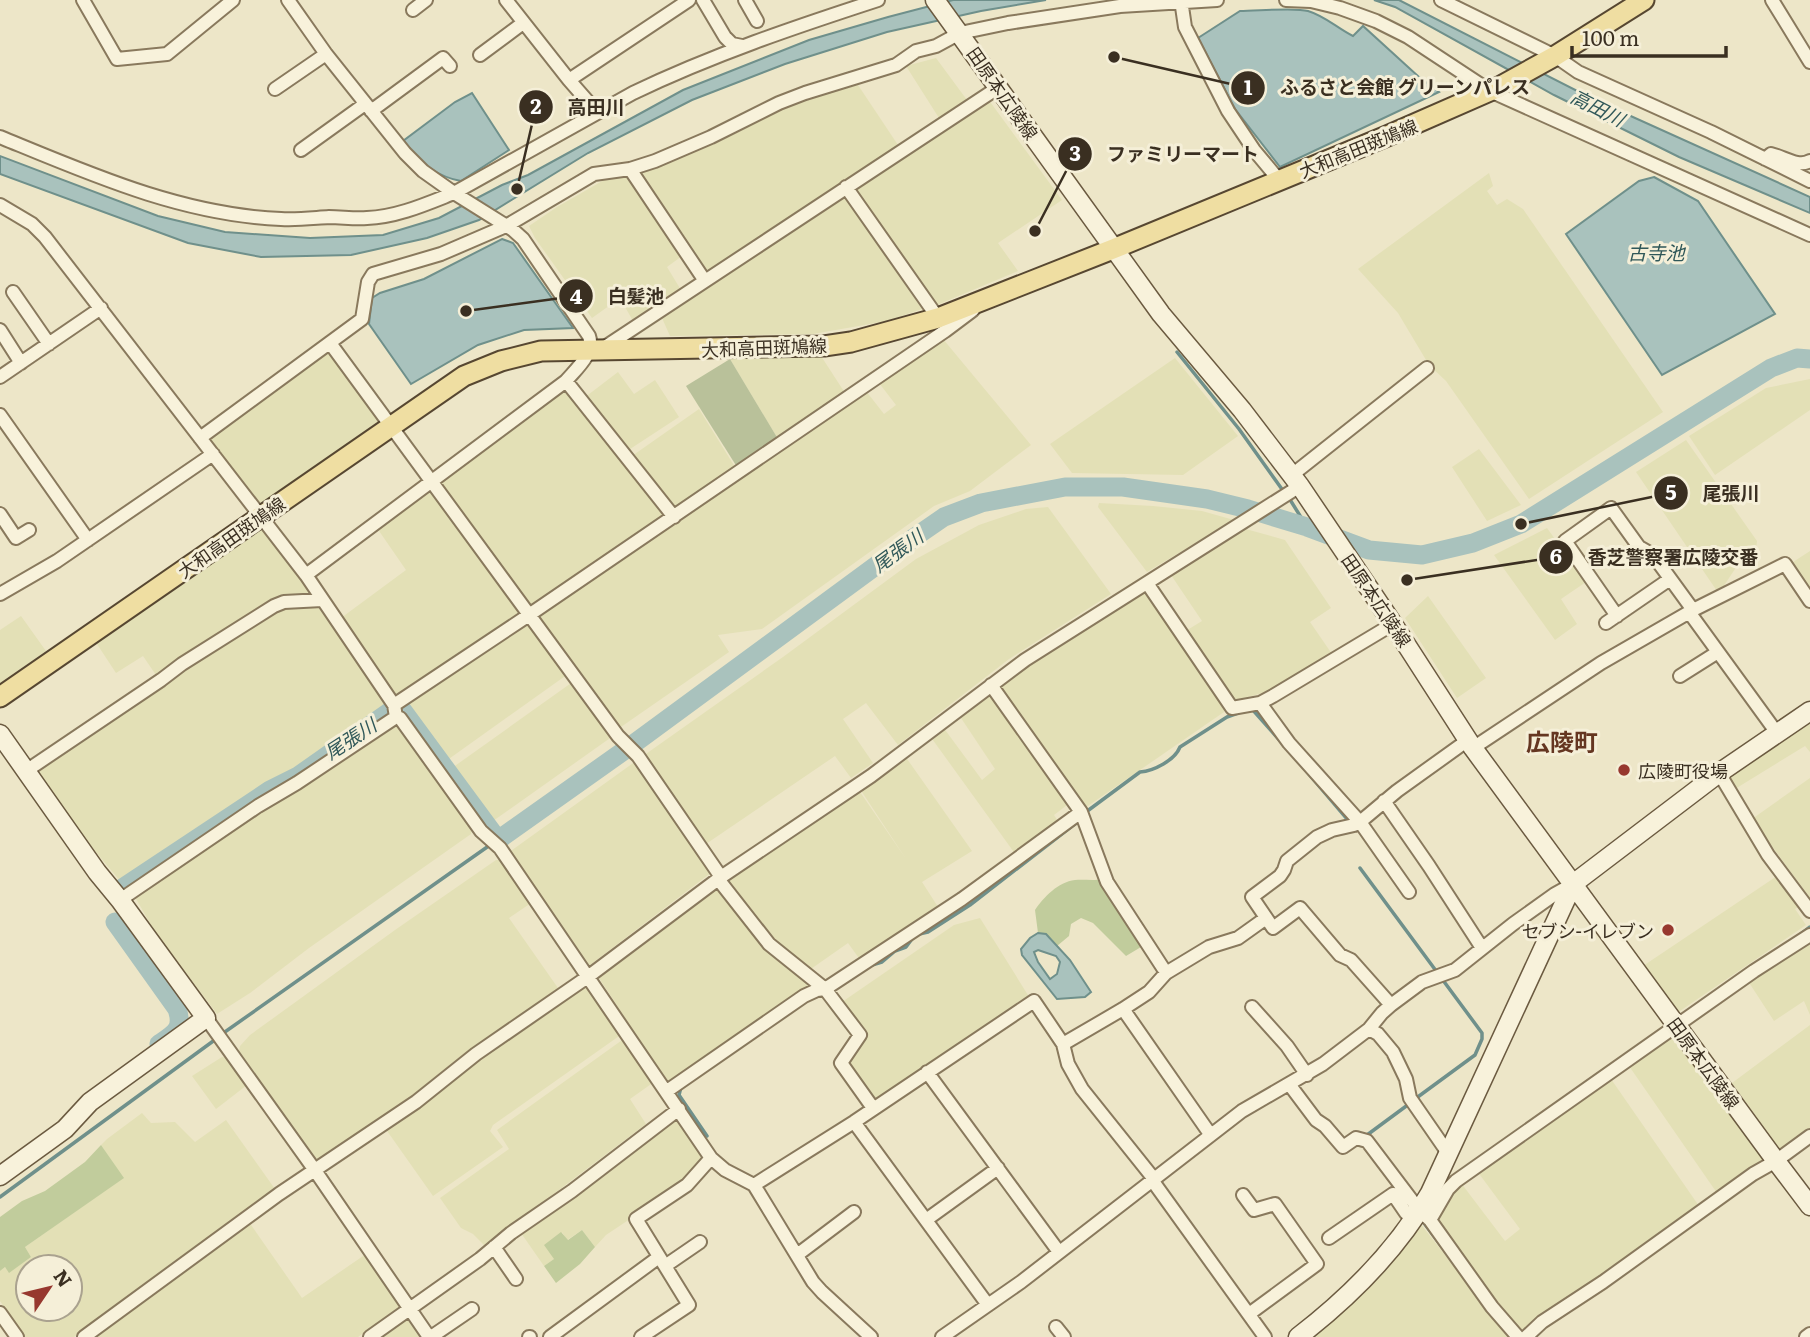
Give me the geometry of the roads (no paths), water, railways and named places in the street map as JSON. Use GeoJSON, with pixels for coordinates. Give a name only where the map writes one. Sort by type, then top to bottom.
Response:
{"type":"FeatureCollection","features":[{"type":"Feature","properties":{"kind":"main road","name":"田原本広陵線"},"geometry":{"type":"LineString","coordinates":[[935,0],[1161,314],[1234,401],[1288,491],[1322,519],[1471,744],[1810,1206]]}},
{"type":"Feature","properties":{"kind":"main road","name":"大和高田斑鳩線"},"geometry":{"type":"LineString","coordinates":[[0,698],[464,376],[501,361],[541,351],[824,346],[851,342],[938,318],[1113,249],[1495,89],[1644,0]]}},
{"type":"Feature","properties":{"kind":"main road"},"geometry":{"type":"LineString","coordinates":[[1298,1337],[1331,1312],[1364,1280],[1395,1246],[1419,1208],[1448,1153],[1573,884],[1720,774],[1810,711]]}},
{"type":"Feature","properties":{"kind":"main road"},"geometry":{"type":"LineString","coordinates":[[0,734],[97,872],[210,1023],[90,1102],[65,1129],[0,1176]]}},
{"type":"Feature","properties":{"kind":"street"},"geometry":{"type":"LineString","coordinates":[[83,0],[117,59],[167,54],[233,0]]}},
{"type":"Feature","properties":{"kind":"street"},"geometry":{"type":"LineString","coordinates":[[288,0],[326,54],[405,153],[423,171],[523,239],[596,349]]}},
{"type":"Feature","properties":{"kind":"street"},"geometry":{"type":"LineString","coordinates":[[414,10],[426,0]]}},
{"type":"Feature","properties":{"kind":"street"},"geometry":{"type":"LineString","coordinates":[[506,0],[590,104],[610,106]]}},
{"type":"Feature","properties":{"kind":"street"},"geometry":{"type":"LineString","coordinates":[[569,80],[689,0]]}},
{"type":"Feature","properties":{"kind":"street"},"geometry":{"type":"LineString","coordinates":[[703,0],[725,37],[732,44],[742,46]]}},
{"type":"Feature","properties":{"kind":"street"},"geometry":{"type":"LineString","coordinates":[[745,0],[757,21]]}},
{"type":"Feature","properties":{"kind":"street"},"geometry":{"type":"LineString","coordinates":[[0,137],[156,197],[236,215],[283,220],[366,218],[458,196],[610,106],[656,82],[742,46],[878,0]]}},
{"type":"Feature","properties":{"kind":"street"},"geometry":{"type":"LineString","coordinates":[[200,438],[362,320],[368,282],[373,274],[441,254],[594,174],[630,169],[655,161],[804,93],[896,65],[916,51],[936,46],[958,31],[1121,6],[1217,0]]}},
{"type":"Feature","properties":{"kind":"street"},"geometry":{"type":"LineString","coordinates":[[1286,0],[1311,1],[1340,8],[1376,22],[1408,37],[1495,89],[1810,235]]}},
{"type":"Feature","properties":{"kind":"street"},"geometry":{"type":"LineString","coordinates":[[1441,0],[1578,72],[1711,132],[1810,181]]}},
{"type":"Feature","properties":{"kind":"street"},"geometry":{"type":"LineString","coordinates":[[1772,0],[1810,62]]}},
{"type":"Feature","properties":{"kind":"street"},"geometry":{"type":"LineString","coordinates":[[1181,1],[1185,27],[1228,111],[1254,150],[1279,180]]}},
{"type":"Feature","properties":{"kind":"street"},"geometry":{"type":"LineString","coordinates":[[480,55],[523,23]]}},
{"type":"Feature","properties":{"kind":"street"},"geometry":{"type":"LineString","coordinates":[[275,89],[326,54]]}},
{"type":"Feature","properties":{"kind":"street"},"geometry":{"type":"LineString","coordinates":[[301,150],[443,58],[450,66]]}},
{"type":"Feature","properties":{"kind":"street"},"geometry":{"type":"LineString","coordinates":[[306,575],[566,381],[596,349],[705,281],[999,87]]}},
{"type":"Feature","properties":{"kind":"street"},"geometry":{"type":"LineString","coordinates":[[1765,159],[1771,154],[1798,164],[1810,161]]}},
{"type":"Feature","properties":{"kind":"street"},"geometry":{"type":"LineString","coordinates":[[630,169],[705,281]]}},
{"type":"Feature","properties":{"kind":"street"},"geometry":{"type":"LineString","coordinates":[[846,187],[938,318]]}},
{"type":"Feature","properties":{"kind":"street"},"geometry":{"type":"LineString","coordinates":[[0,205],[32,224],[46,237],[306,575],[395,712],[485,835],[500,848],[711,1158],[725,1170],[754,1185],[822,1292],[871,1337]]}},
{"type":"Feature","properties":{"kind":"street"},"geometry":{"type":"LineString","coordinates":[[13,292],[49,344]]}},
{"type":"Feature","properties":{"kind":"street"},"geometry":{"type":"LineString","coordinates":[[120,900],[258,806],[297,783],[529,615],[945,331],[990,297]]}},
{"type":"Feature","properties":{"kind":"street"},"geometry":{"type":"LineString","coordinates":[[0,377],[101,308]]}},
{"type":"Feature","properties":{"kind":"street"},"geometry":{"type":"LineString","coordinates":[[0,330],[21,363]]}},
{"type":"Feature","properties":{"kind":"street"},"geometry":{"type":"LineString","coordinates":[[330,343],[622,740],[634,751],[719,878],[769,944],[825,989],[860,1035],[841,1063],[873,1108]]}},
{"type":"Feature","properties":{"kind":"street"},"geometry":{"type":"LineString","coordinates":[[84,1337],[314,1169],[416,1102],[476,1054],[589,976],[719,878],[871,776],[1025,660],[1249,519],[1288,491],[1427,368]]}},
{"type":"Feature","properties":{"kind":"street"},"geometry":{"type":"LineString","coordinates":[[566,381],[674,517]]}},
{"type":"Feature","properties":{"kind":"street"},"geometry":{"type":"LineString","coordinates":[[0,415],[88,540]]}},
{"type":"Feature","properties":{"kind":"street"},"geometry":{"type":"LineString","coordinates":[[0,594],[57,561],[213,454]]}},
{"type":"Feature","properties":{"kind":"street"},"geometry":{"type":"LineString","coordinates":[[1670,579],[1611,619],[1565,541],[1611,508],[1639,547],[1653,555],[1670,579],[1718,652],[1777,733]]}},
{"type":"Feature","properties":{"kind":"street"},"geometry":{"type":"LineString","coordinates":[[0,514],[16,538],[29,530]]}},
{"type":"Feature","properties":{"kind":"street"},"geometry":{"type":"LineString","coordinates":[[1391,1005],[1351,960],[1340,955],[1300,908],[1273,928],[1252,897],[1280,876],[1287,861],[1325,833],[1360,822],[1384,801],[1471,744],[1691,611],[1785,564],[1810,601]]}},
{"type":"Feature","properties":{"kind":"street"},"geometry":{"type":"LineString","coordinates":[[1147,583],[1232,708],[1260,703],[1393,624]]}},
{"type":"Feature","properties":{"kind":"street"},"geometry":{"type":"LineString","coordinates":[[26,771],[182,664],[274,606],[284,602],[322,600]]}},
{"type":"Feature","properties":{"kind":"street"},"geometry":{"type":"LineString","coordinates":[[1680,676],[1718,652]]}},
{"type":"Feature","properties":{"kind":"street"},"geometry":{"type":"LineString","coordinates":[[990,685],[1084,817],[1107,882],[1163,968]]}},
{"type":"Feature","properties":{"kind":"street"},"geometry":{"type":"LineString","coordinates":[[1260,703],[1297,752],[1360,822],[1409,892]]}},
{"type":"Feature","properties":{"kind":"street"},"geometry":{"type":"LineString","coordinates":[[1720,774],[1768,855],[1810,911]]}},
{"type":"Feature","properties":{"kind":"street"},"geometry":{"type":"LineString","coordinates":[[1384,801],[1482,948]]}},
{"type":"Feature","properties":{"kind":"street"},"geometry":{"type":"LineString","coordinates":[[667,1091],[804,996],[825,989],[1084,817]]}},
{"type":"Feature","properties":{"kind":"street"},"geometry":{"type":"LineString","coordinates":[[942,1337],[1059,1252],[1210,1134],[1255,1102],[1307,1074],[1369,1029],[1391,1005],[1426,980],[1455,970],[1555,894],[1573,884]]}},
{"type":"Feature","properties":{"kind":"street"},"geometry":{"type":"LineString","coordinates":[[1063,1044],[1149,992],[1166,973],[1209,947],[1238,938],[1266,918]]}},
{"type":"Feature","properties":{"kind":"street"},"geometry":{"type":"LineString","coordinates":[[1329,1238],[1393,1194],[1406,1213],[1419,1208],[1754,971],[1810,935]]}},
{"type":"Feature","properties":{"kind":"street"},"geometry":{"type":"LineString","coordinates":[[754,1185],[854,1122],[1034,1001],[1063,1044],[1068,1064],[1082,1089],[1153,1179],[1265,1337]]}},
{"type":"Feature","properties":{"kind":"street"},"geometry":{"type":"LineString","coordinates":[[1252,1007],[1287,1046],[1307,1074]]}},
{"type":"Feature","properties":{"kind":"street"},"geometry":{"type":"LineString","coordinates":[[1123,1009],[1210,1134]]}},
{"type":"Feature","properties":{"kind":"street"},"geometry":{"type":"LineString","coordinates":[[210,1023],[430,1337],[472,1308]]}},
{"type":"Feature","properties":{"kind":"street"},"geometry":{"type":"LineString","coordinates":[[1369,1029],[1378,1034],[1393,1052],[1406,1079],[1412,1101],[1448,1153]]}},
{"type":"Feature","properties":{"kind":"street"},"geometry":{"type":"LineString","coordinates":[[928,1072],[1059,1252]]}},
{"type":"Feature","properties":{"kind":"street"},"geometry":{"type":"LineString","coordinates":[[1289,1084],[1317,1120],[1343,1147],[1356,1138],[1364,1140],[1518,1337]]}},
{"type":"Feature","properties":{"kind":"street"},"geometry":{"type":"LineString","coordinates":[[370,1337],[679,1109]]}},
{"type":"Feature","properties":{"kind":"street"},"geometry":{"type":"LineString","coordinates":[[854,1122],[988,1305]]}},
{"type":"Feature","properties":{"kind":"street"},"geometry":{"type":"LineString","coordinates":[[1526,1337],[1542,1322],[1810,1136]]}},
{"type":"Feature","properties":{"kind":"street"},"geometry":{"type":"LineString","coordinates":[[641,1337],[689,1305],[636,1219],[687,1185],[711,1158]]}},
{"type":"Feature","properties":{"kind":"street"},"geometry":{"type":"LineString","coordinates":[[926,1220],[998,1168]]}},
{"type":"Feature","properties":{"kind":"street"},"geometry":{"type":"LineString","coordinates":[[1242,1195],[1254,1210],[1275,1204],[1317,1265],[1249,1314]]}},
{"type":"Feature","properties":{"kind":"street"},"geometry":{"type":"LineString","coordinates":[[797,1255],[854,1212]]}},
{"type":"Feature","properties":{"kind":"street"},"geometry":{"type":"LineString","coordinates":[[550,1337],[662,1261],[700,1242]]}},
{"type":"Feature","properties":{"kind":"street"},"geometry":{"type":"LineString","coordinates":[[494,1247],[516,1279]]}},
{"type":"Feature","properties":{"kind":"street"},"geometry":{"type":"LineString","coordinates":[[0,1313],[17,1337]]}},
{"type":"Feature","properties":{"kind":"water"},"geometry":{"type":"Polygon","coordinates":[[[953,0],[1046,0],[887,32],[785,64],[692,100],[588,153],[479,220],[427,238],[351,255],[261,257],[188,243],[0,174],[0,156],[158,216],[225,232],[310,238],[383,235],[439,218],[502,185],[528,175],[683,90],[809,40],[953,0]]]}},
{"type":"Feature","properties":{"kind":"water"},"geometry":{"type":"Polygon","coordinates":[[[1374,0],[1399,0],[1593,99],[1810,197],[1810,213],[1679,157],[1554,95],[1395,7],[1374,0]]]}},
{"type":"Feature","properties":{"kind":"water"},"geometry":{"type":"Polygon","coordinates":[[[1240,11],[1308,11],[1353,36],[1363,26],[1439,92],[1280,167],[1235,109],[1198,38],[1240,11]]]}},
{"type":"Feature","properties":{"kind":"water"},"geometry":{"type":"Polygon","coordinates":[[[472,93],[509,150],[461,181],[428,167],[403,141],[455,102],[472,93]]]}},
{"type":"Feature","properties":{"kind":"water","name":"古寺池"},"geometry":{"type":"Polygon","coordinates":[[[1654,177],[1698,201],[1775,314],[1662,375],[1566,234],[1639,181],[1654,177]]]}},
{"type":"Feature","properties":{"kind":"water"},"geometry":{"type":"Polygon","coordinates":[[[502,239],[513,243],[573,328],[524,330],[478,345],[411,384],[369,324],[372,298],[424,279],[502,239]]]}},
{"type":"Feature","properties":{"kind":"water"},"geometry":{"type":"Polygon","coordinates":[[[1038,933],[1046,934],[1070,960],[1091,992],[1085,997],[1057,999],[1022,955],[1021,949],[1038,933]],[[1038,950],[1034,952],[1050,979],[1057,974],[1060,962],[1056,956],[1038,950]]]}},
{"type":"Feature","properties":{"kind":"waterway"},"geometry":{"type":"LineString","coordinates":[[1177,352],[1239,429],[1284,492]]}},
{"type":"Feature","properties":{"kind":"waterway","name":"尾張川"},"geometry":{"type":"LineString","coordinates":[[121,889],[270,790],[298,776],[389,712],[403,711],[498,840],[915,537],[944,517],[981,503],[1065,487],[1123,487],[1207,499],[1307,527],[1369,550],[1422,555],[1473,543],[1521,524],[1771,368],[1797,358],[1810,359]]}},
{"type":"Feature","properties":{"kind":"waterway"},"geometry":{"type":"LineString","coordinates":[[1289,498],[1307,527]]}},
{"type":"Feature","properties":{"kind":"waterway"},"geometry":{"type":"LineString","coordinates":[[1252,709],[1282,743]]}},
{"type":"Feature","properties":{"kind":"waterway"},"geometry":{"type":"LineString","coordinates":[[1086,812],[1140,772],[1163,764],[1174,756],[1180,747],[1227,717],[1238,713]]}},
{"type":"Feature","properties":{"kind":"waterway"},"geometry":{"type":"LineString","coordinates":[[1303,767],[1348,820]]}},
{"type":"Feature","properties":{"kind":"waterway"},"geometry":{"type":"LineString","coordinates":[[872,965],[906,947],[915,935],[928,932],[970,905],[1076,823]]}},
{"type":"Feature","properties":{"kind":"waterway"},"geometry":{"type":"LineString","coordinates":[[222,1034],[490,845]]}},
{"type":"Feature","properties":{"kind":"waterway"},"geometry":{"type":"LineString","coordinates":[[1360,868],[1482,1033],[1475,1055],[1415,1099]]}},
{"type":"Feature","properties":{"kind":"waterway","name":"尾張川"},"geometry":{"type":"LineString","coordinates":[[115,922],[177,1009],[179,1021],[176,1030],[159,1044]]}},
{"type":"Feature","properties":{"kind":"waterway"},"geometry":{"type":"LineString","coordinates":[[1801,934],[1810,927]]}},
{"type":"Feature","properties":{"kind":"waterway"},"geometry":{"type":"LineString","coordinates":[[0,1197],[216,1039]]}},
{"type":"Feature","properties":{"kind":"waterway"},"geometry":{"type":"LineString","coordinates":[[681,1087],[679,1095],[707,1136]]}},
{"type":"Feature","properties":{"kind":"waterway"},"geometry":{"type":"LineString","coordinates":[[1366,1138],[1409,1104]]}},
{"type":"Feature","properties":{"kind":"waterway"},"geometry":{"type":"LineString","coordinates":[[1426,1220],[1424,1223],[1442,1247]]}},
{"type":"Feature","properties":{"kind":"place","name":"ふるさと会館 グリーンパレス"},"geometry":{"type":"Point","coordinates":[1114,57]}},
{"type":"Feature","properties":{"kind":"place","name":"高田川"},"geometry":{"type":"Point","coordinates":[517,189]}},
{"type":"Feature","properties":{"kind":"place","name":"ファミリーマート"},"geometry":{"type":"Point","coordinates":[1035,231]}},
{"type":"Feature","properties":{"kind":"place","name":"白髪池"},"geometry":{"type":"Point","coordinates":[466,311]}},
{"type":"Feature","properties":{"kind":"place","name":"尾張川"},"geometry":{"type":"Point","coordinates":[1521,524]}},
{"type":"Feature","properties":{"kind":"place","name":"香芝警察署広陵交番"},"geometry":{"type":"Point","coordinates":[1407,580]}},
{"type":"Feature","properties":{"kind":"place","name":"広陵町役場"},"geometry":{"type":"Point","coordinates":[1624,770]}},
{"type":"Feature","properties":{"kind":"place","name":"セブン-イレブン"},"geometry":{"type":"Point","coordinates":[1668,930]}},
{"type":"Feature","properties":{"kind":"district","name":"広陵町"},"geometry":{"type":"Point","coordinates":[1562,740]}}]}
